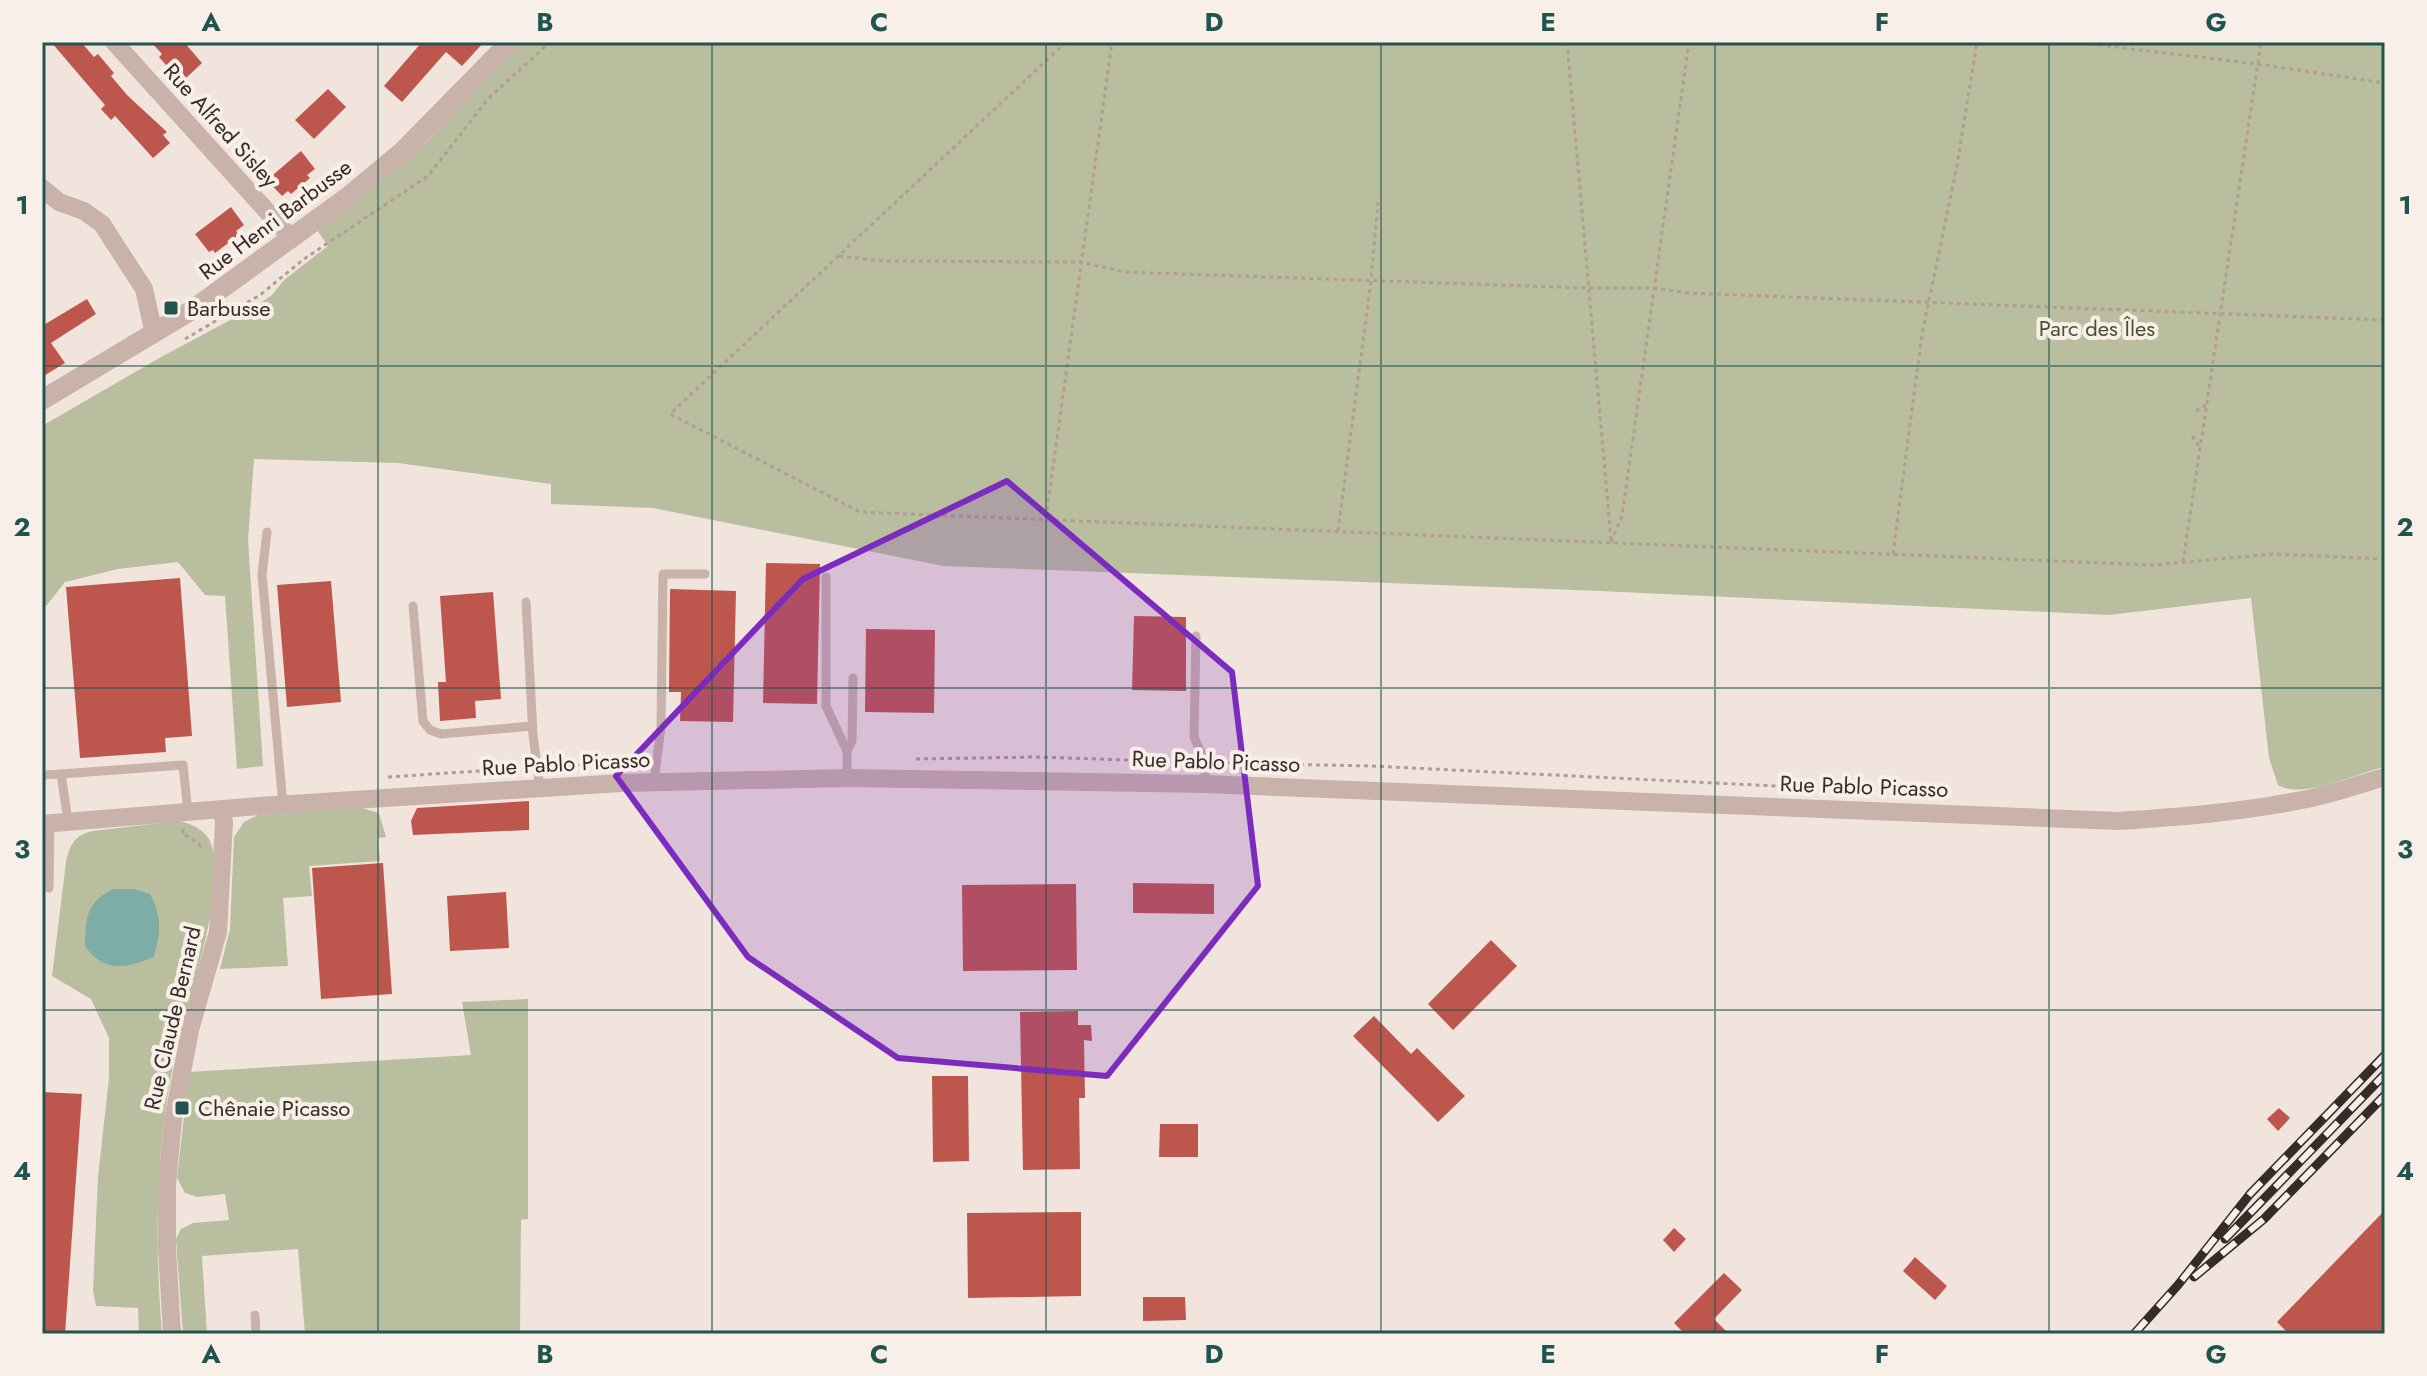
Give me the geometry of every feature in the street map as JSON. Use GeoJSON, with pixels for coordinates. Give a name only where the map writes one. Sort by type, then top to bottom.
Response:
{"type":"FeatureCollection","features":[{"type":"Feature","properties":{"kind":"street","name":"Rue Alfred Sisley"},"geometry":{"type":"LineString","coordinates":[[114,42],[292,239]]}},
{"type":"Feature","properties":{"kind":"street","name":"Rue Henri Barbusse"},"geometry":{"type":"LineString","coordinates":[[42,400],[154,334],[242,277],[349,196],[402,152],[510,42]]}},
{"type":"Feature","properties":{"kind":"street"},"geometry":{"type":"LineString","coordinates":[[42,188],[59,202],[84,211],[102,224],[144,289],[154,334]]}},
{"type":"Feature","properties":{"kind":"street","name":"Rue Pablo Picasso"},"geometry":{"type":"LineString","coordinates":[[53,823],[540,788],[847,778],[1205,784],[2118,821],[2184,817],[2305,800],[2385,777]]}},
{"type":"Feature","properties":{"kind":"street","name":"Rue Claude Bernard"},"geometry":{"type":"LineString","coordinates":[[172,1334],[167,1200],[173,1120],[190,1030],[218,932],[224,823],[222,809]]}},
{"type":"Feature","properties":{"kind":"lane"},"geometry":{"type":"LineString","coordinates":[[267,532],[262,574],[283,805]]}},
{"type":"Feature","properties":{"kind":"lane"},"geometry":{"type":"LineString","coordinates":[[654,782],[661,727],[663,574],[705,574]]}},
{"type":"Feature","properties":{"kind":"lane"},"geometry":{"type":"LineString","coordinates":[[826,577],[826,706],[847,751],[847,778]]}},
{"type":"Feature","properties":{"kind":"lane"},"geometry":{"type":"LineString","coordinates":[[526,602],[532,726],[540,788]]}},
{"type":"Feature","properties":{"kind":"lane"},"geometry":{"type":"LineString","coordinates":[[413,606],[423,721],[430,730],[441,734],[532,726]]}},
{"type":"Feature","properties":{"kind":"lane"},"geometry":{"type":"LineString","coordinates":[[1196,636],[1194,737],[1205,762],[1205,784]]}},
{"type":"Feature","properties":{"kind":"lane"},"geometry":{"type":"LineString","coordinates":[[847,751],[852,741],[853,678]]}},
{"type":"Feature","properties":{"kind":"lane"},"geometry":{"type":"LineString","coordinates":[[42,775],[183,765],[188,812]]}},
{"type":"Feature","properties":{"kind":"lane"},"geometry":{"type":"LineString","coordinates":[[49,888],[53,823],[61,774]]}},
{"type":"Feature","properties":{"kind":"lane"},"geometry":{"type":"LineString","coordinates":[[255,1315],[256,1334]]}},
{"type":"Feature","properties":{"kind":"path"},"geometry":{"type":"LineString","coordinates":[[1066,42],[670,414],[860,512],[2153,565],[2273,554],[2385,559]]}},
{"type":"Feature","properties":{"kind":"path"},"geometry":{"type":"LineString","coordinates":[[1046,518],[1112,42]]}},
{"type":"Feature","properties":{"kind":"path"},"geometry":{"type":"LineString","coordinates":[[1567,42],[1611,542]]}},
{"type":"Feature","properties":{"kind":"path"},"geometry":{"type":"LineString","coordinates":[[1611,542],[1622,516],[1689,42]]}},
{"type":"Feature","properties":{"kind":"path"},"geometry":{"type":"LineString","coordinates":[[1893,554],[1928,301],[1956,171],[1977,42]]}},
{"type":"Feature","properties":{"kind":"path"},"geometry":{"type":"LineString","coordinates":[[2075,42],[2385,83]]}},
{"type":"Feature","properties":{"kind":"path"},"geometry":{"type":"LineString","coordinates":[[2183,562],[2261,42]]}},
{"type":"Feature","properties":{"kind":"path"},"geometry":{"type":"LineString","coordinates":[[1338,531],[1371,281],[1378,202]]}},
{"type":"Feature","properties":{"kind":"path"},"geometry":{"type":"LineString","coordinates":[[838,256],[882,261],[1081,262],[1124,272],[1654,288],[1687,293],[2385,320]]}},
{"type":"Feature","properties":{"kind":"path"},"geometry":{"type":"LineString","coordinates":[[2196,411],[2208,404]]}},
{"type":"Feature","properties":{"kind":"path"},"geometry":{"type":"LineString","coordinates":[[2192,436],[2199,446]]}},
{"type":"Feature","properties":{"kind":"highlighted area"},"geometry":{"type":"Polygon","coordinates":[[[1007,481],[1232,672],[1258,886],[1107,1076],[898,1058],[748,957],[616,776],[803,579],[1007,481]]]}},
{"type":"Feature","properties":{"kind":"green space","name":"Parc des Îles"},"geometry":{"type":"Polygon","coordinates":[[[521,42],[2385,42],[2385,767],[2316,787],[2289,789],[2278,785],[2269,758],[2251,598],[2109,615],[1600,591],[943,566],[653,508],[551,504],[551,484],[398,463],[254,459],[248,540],[263,766],[237,769],[225,596],[205,595],[178,562],[118,569],[65,582],[47,605],[42,605],[42,426],[272,295],[284,280],[328,246],[317,230],[369,192],[427,141],[521,42]]]}},
{"type":"Feature","properties":{"kind":"green space"},"geometry":{"type":"Polygon","coordinates":[[[362,808],[379,813],[386,837],[378,838],[380,861],[309,866],[312,896],[283,898],[288,966],[220,969],[230,929],[234,837],[244,822],[258,815],[362,808]]]}},
{"type":"Feature","properties":{"kind":"green space"},"geometry":{"type":"Polygon","coordinates":[[[178,821],[190,824],[209,838],[215,874],[208,928],[173,1066],[163,1132],[158,1233],[162,1334],[139,1334],[138,1308],[96,1306],[93,1291],[98,1177],[109,1078],[109,1038],[91,999],[52,976],[66,862],[74,841],[93,831],[178,821]]]}},
{"type":"Feature","properties":{"kind":"green space"},"geometry":{"type":"Polygon","coordinates":[[[528,999],[528,1219],[521,1220],[520,1334],[305,1334],[298,1249],[202,1256],[207,1334],[183,1334],[176,1239],[181,1229],[193,1223],[229,1220],[225,1194],[197,1197],[185,1193],[177,1178],[189,1072],[471,1055],[462,1002],[528,999]]]}},
{"type":"Feature","properties":{"kind":"water"},"geometry":{"type":"Polygon","coordinates":[[[113,889],[134,889],[150,894],[159,924],[154,957],[125,966],[108,965],[85,946],[89,912],[97,900],[113,889]]]}},
{"type":"Feature","properties":{"kind":"building"},"geometry":{"type":"Polygon","coordinates":[[[51,42],[81,42],[94,57],[98,54],[127,95],[167,132],[163,135],[170,143],[153,158],[115,116],[111,120],[101,109],[105,105],[51,42]]]}},
{"type":"Feature","properties":{"kind":"building"},"geometry":{"type":"Polygon","coordinates":[[[151,42],[184,42],[202,63],[185,79],[179,72],[175,75],[151,42]]]}},
{"type":"Feature","properties":{"kind":"building"},"geometry":{"type":"Polygon","coordinates":[[[422,42],[484,42],[462,66],[446,52],[402,102],[384,86],[422,42]]]}},
{"type":"Feature","properties":{"kind":"building"},"geometry":{"type":"Polygon","coordinates":[[[328,89],[346,107],[314,139],[295,120],[328,89]]]}},
{"type":"Feature","properties":{"kind":"building"},"geometry":{"type":"Polygon","coordinates":[[[301,151],[315,169],[307,175],[310,178],[291,194],[288,191],[282,196],[267,180],[301,151]]]}},
{"type":"Feature","properties":{"kind":"building"},"geometry":{"type":"Polygon","coordinates":[[[231,207],[244,225],[236,231],[239,235],[215,253],[213,250],[209,252],[195,234],[231,207]]]}},
{"type":"Feature","properties":{"kind":"building"},"geometry":{"type":"Polygon","coordinates":[[[87,299],[96,314],[51,343],[65,363],[42,377],[42,326],[87,299]]]}},
{"type":"Feature","properties":{"kind":"building"},"geometry":{"type":"Polygon","coordinates":[[[766,563],[820,564],[817,704],[763,703],[766,563]]]}},
{"type":"Feature","properties":{"kind":"building"},"geometry":{"type":"Polygon","coordinates":[[[180,578],[192,736],[165,738],[166,752],[80,758],[66,587],[180,578]]]}},
{"type":"Feature","properties":{"kind":"building"},"geometry":{"type":"Polygon","coordinates":[[[331,581],[341,702],[287,707],[277,585],[331,581]]]}},
{"type":"Feature","properties":{"kind":"building"},"geometry":{"type":"Polygon","coordinates":[[[670,589],[736,591],[733,722],[680,721],[681,692],[669,692],[670,589]]]}},
{"type":"Feature","properties":{"kind":"building"},"geometry":{"type":"Polygon","coordinates":[[[493,592],[501,699],[475,701],[476,718],[440,721],[438,682],[446,682],[440,596],[493,592]]]}},
{"type":"Feature","properties":{"kind":"building"},"geometry":{"type":"Polygon","coordinates":[[[1134,616],[1186,617],[1186,691],[1132,690],[1134,616]]]}},
{"type":"Feature","properties":{"kind":"building"},"geometry":{"type":"Polygon","coordinates":[[[866,629],[935,630],[934,713],[865,712],[866,629]]]}},
{"type":"Feature","properties":{"kind":"building"},"geometry":{"type":"Polygon","coordinates":[[[529,801],[529,830],[413,835],[411,821],[417,808],[529,801]]]}},
{"type":"Feature","properties":{"kind":"building"},"geometry":{"type":"Polygon","coordinates":[[[383,863],[392,994],[321,999],[312,868],[383,863]]]}},
{"type":"Feature","properties":{"kind":"building"},"geometry":{"type":"Polygon","coordinates":[[[1133,883],[1214,884],[1214,914],[1133,913],[1133,883]]]}},
{"type":"Feature","properties":{"kind":"building"},"geometry":{"type":"Polygon","coordinates":[[[1076,884],[1077,970],[963,971],[962,885],[1076,884]]]}},
{"type":"Feature","properties":{"kind":"building"},"geometry":{"type":"Polygon","coordinates":[[[506,892],[509,948],[450,951],[447,896],[506,892]]]}},
{"type":"Feature","properties":{"kind":"building"},"geometry":{"type":"Polygon","coordinates":[[[1491,940],[1517,966],[1453,1030],[1428,1004],[1491,940]]]}},
{"type":"Feature","properties":{"kind":"building"},"geometry":{"type":"Polygon","coordinates":[[[1078,1011],[1078,1025],[1091,1025],[1092,1041],[1084,1040],[1085,1098],[1079,1098],[1080,1169],[1023,1170],[1020,1012],[1078,1011]]]}},
{"type":"Feature","properties":{"kind":"building"},"geometry":{"type":"Polygon","coordinates":[[[1374,1016],[1411,1054],[1417,1048],[1465,1096],[1438,1122],[1353,1036],[1374,1016]]]}},
{"type":"Feature","properties":{"kind":"building"},"geometry":{"type":"Polygon","coordinates":[[[932,1076],[968,1076],[969,1161],[933,1162],[932,1076]]]}},
{"type":"Feature","properties":{"kind":"building"},"geometry":{"type":"Polygon","coordinates":[[[42,1092],[82,1094],[65,1334],[42,1334],[42,1092]]]}},
{"type":"Feature","properties":{"kind":"building"},"geometry":{"type":"Polygon","coordinates":[[[2279,1108],[2290,1118],[2278,1131],[2267,1119],[2279,1108]]]}},
{"type":"Feature","properties":{"kind":"building"},"geometry":{"type":"Polygon","coordinates":[[[1160,1124],[1198,1124],[1198,1157],[1159,1157],[1160,1124]]]}},
{"type":"Feature","properties":{"kind":"building"},"geometry":{"type":"Polygon","coordinates":[[[2385,1210],[2385,1334],[2289,1334],[2277,1322],[2385,1210]]]}},
{"type":"Feature","properties":{"kind":"building"},"geometry":{"type":"Polygon","coordinates":[[[1081,1212],[1081,1296],[968,1298],[967,1213],[1081,1212]]]}},
{"type":"Feature","properties":{"kind":"building"},"geometry":{"type":"Polygon","coordinates":[[[1674,1228],[1686,1239],[1674,1252],[1663,1240],[1674,1228]]]}},
{"type":"Feature","properties":{"kind":"building"},"geometry":{"type":"Polygon","coordinates":[[[1915,1257],[1947,1286],[1935,1300],[1903,1271],[1915,1257]]]}},
{"type":"Feature","properties":{"kind":"building"},"geometry":{"type":"Polygon","coordinates":[[[1724,1273],[1742,1290],[1714,1319],[1729,1334],[1685,1334],[1674,1323],[1724,1273]]]}},
{"type":"Feature","properties":{"kind":"building"},"geometry":{"type":"Polygon","coordinates":[[[1143,1297],[1185,1297],[1186,1320],[1143,1321],[1143,1297]]]}},
{"type":"Feature","properties":{"kind":"railway"},"geometry":{"type":"LineString","coordinates":[[2134,1334],[2178,1285],[2250,1194],[2385,1055]]}},
{"type":"Feature","properties":{"kind":"railway"},"geometry":{"type":"LineString","coordinates":[[2225,1239],[2385,1074]]}},
{"type":"Feature","properties":{"kind":"railway"},"geometry":{"type":"LineString","coordinates":[[2194,1277],[2264,1219],[2385,1095]]}},
{"type":"Feature","properties":{"kind":"place","name":"Barbusse"},"geometry":{"type":"Point","coordinates":[171,308]}},
{"type":"Feature","properties":{"kind":"place","name":"Chênaie Picasso"},"geometry":{"type":"Point","coordinates":[182,1108]}}]}
